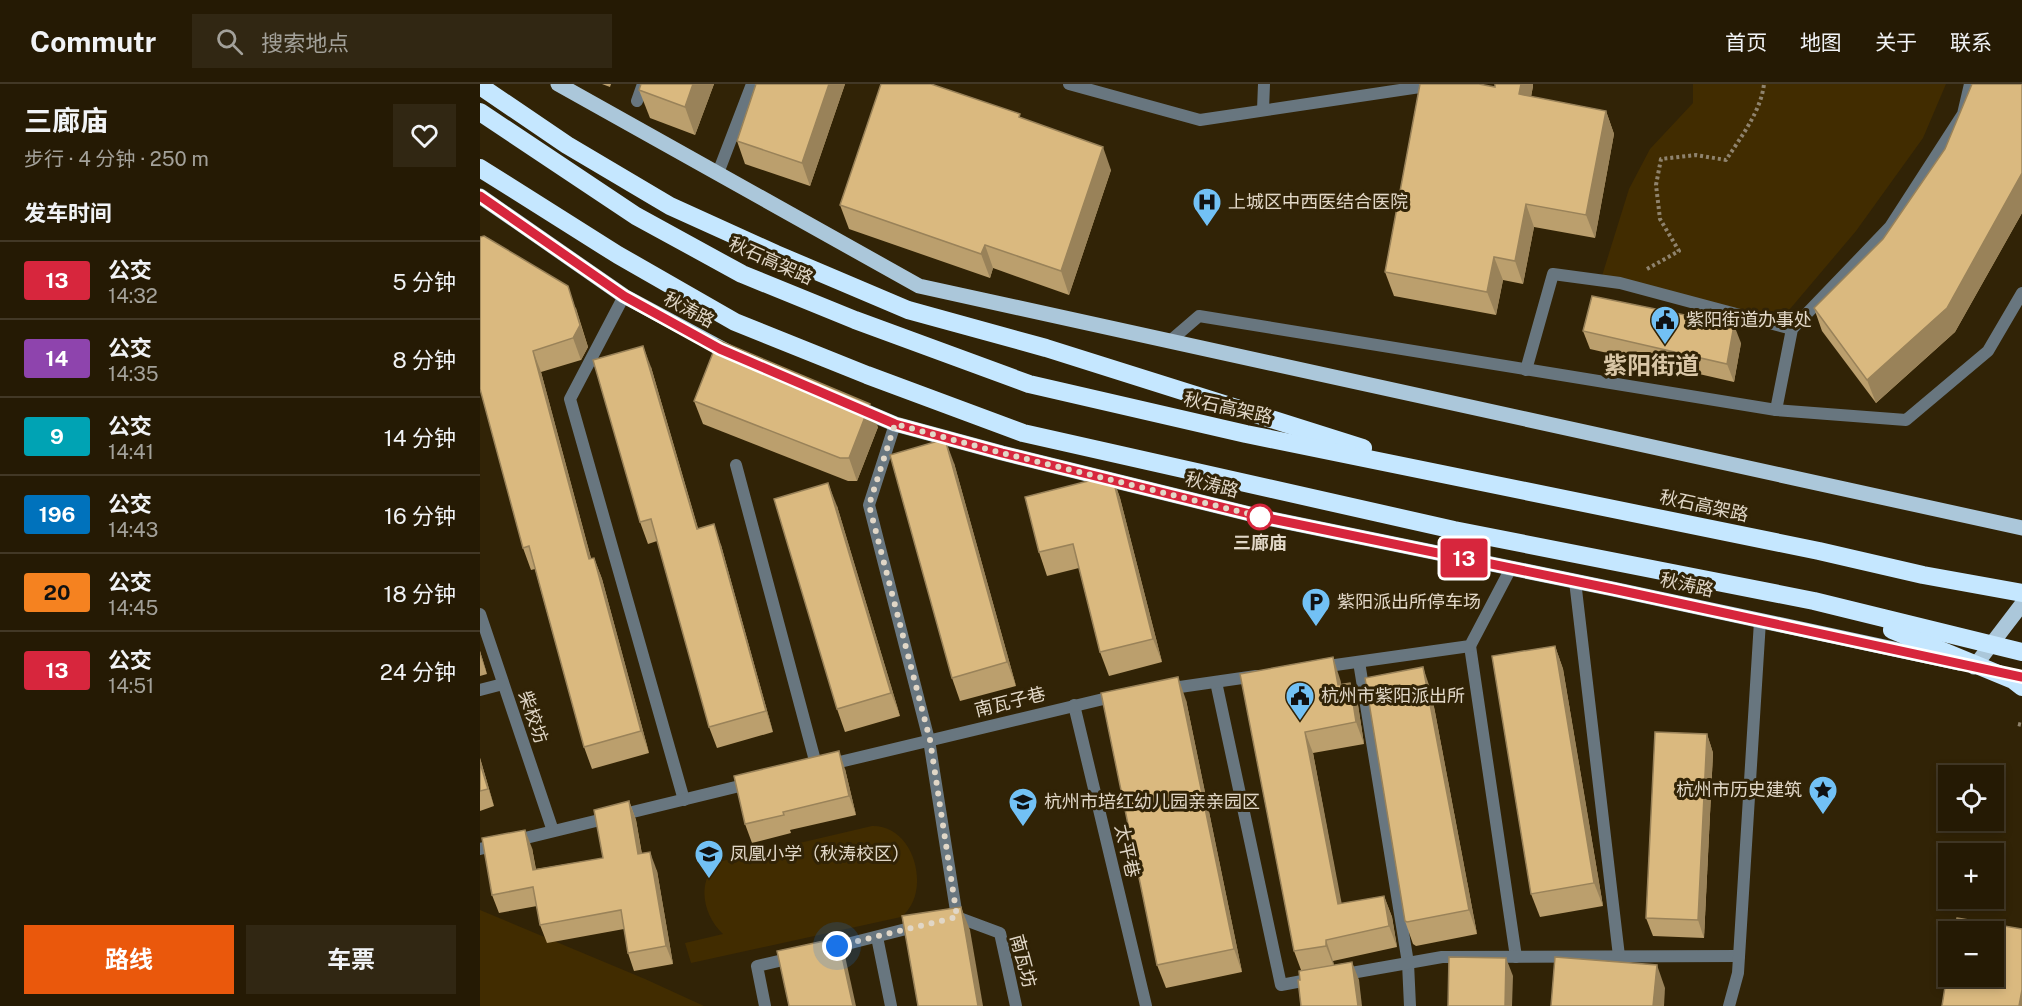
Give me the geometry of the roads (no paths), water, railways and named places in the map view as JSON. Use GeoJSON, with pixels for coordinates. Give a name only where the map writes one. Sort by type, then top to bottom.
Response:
{"type":"FeatureCollection","features":[{"type":"Feature","properties":{"kind":"highway"},"geometry":{"type":"LineString","coordinates":[[480,86],[567,145],[670,206],[908,310],[1046,348],[1456,477]]}},
{"type":"Feature","properties":{"kind":"highway","name":"秋石高架路"},"geometry":{"type":"LineString","coordinates":[[480,112],[636,216],[742,274],[877,328],[1029,384],[1246,434],[1819,551],[1923,575],[2022,593]]}},
{"type":"Feature","properties":{"kind":"highway"},"geometry":{"type":"LineString","coordinates":[[480,168],[618,255],[735,321],[867,375],[1023,432],[1454,530],[1815,601],[2022,652]]}},
{"type":"Feature","properties":{"kind":"highway"},"geometry":{"type":"LineString","coordinates":[[1815,601],[1931,645],[2013,680],[2022,687]]}},
{"type":"Feature","properties":{"kind":"main road"},"geometry":{"type":"LineString","coordinates":[[558,84],[919,286],[2022,528]]}},
{"type":"Feature","properties":{"kind":"main road","name":"秋涛路"},"geometry":{"type":"LineString","coordinates":[[480,195],[624,296],[720,349],[750,362]]}},
{"type":"Feature","properties":{"kind":"main road","name":"秋涛路"},"geometry":{"type":"LineString","coordinates":[[842,402],[895,424],[1002,453],[1262,517],[1575,581],[2022,677]]}},
{"type":"Feature","properties":{"kind":"main road"},"geometry":{"type":"LineString","coordinates":[[1974,667],[2022,603]]}},
{"type":"Feature","properties":{"kind":"street"},"geometry":{"type":"LineString","coordinates":[[637,101],[643,84]]}},
{"type":"Feature","properties":{"kind":"street"},"geometry":{"type":"LineString","coordinates":[[718,174],[752,84]]}},
{"type":"Feature","properties":{"kind":"street"},"geometry":{"type":"LineString","coordinates":[[1069,84],[1098,88],[1200,120],[1421,85],[1440,84]]}},
{"type":"Feature","properties":{"kind":"street"},"geometry":{"type":"LineString","coordinates":[[1263,110],[1264,84]]}},
{"type":"Feature","properties":{"kind":"street"},"geometry":{"type":"LineString","coordinates":[[1776,411],[1792,329],[1890,227],[1963,114],[1970,84]]}},
{"type":"Feature","properties":{"kind":"street"},"geometry":{"type":"LineString","coordinates":[[1526,369],[1553,274],[1620,284],[1792,329]]}},
{"type":"Feature","properties":{"kind":"street"},"geometry":{"type":"LineString","coordinates":[[1170,341],[1199,316],[1776,411],[1906,420],[1988,351],[2022,293]]}},
{"type":"Feature","properties":{"kind":"street"},"geometry":{"type":"LineString","coordinates":[[624,296],[570,399],[684,800]]}},
{"type":"Feature","properties":{"kind":"street"},"geometry":{"type":"LineString","coordinates":[[765,1006],[757,966],[957,917],[930,740],[869,505],[895,424]]}},
{"type":"Feature","properties":{"kind":"street","name":"南瓦子巷"},"geometry":{"type":"LineString","coordinates":[[736,465],[812,769],[1074,705],[1129,694]]}},
{"type":"Feature","properties":{"kind":"street"},"geometry":{"type":"LineString","coordinates":[[1511,568],[1470,646],[1516,957]]}},
{"type":"Feature","properties":{"kind":"street"},"geometry":{"type":"LineString","coordinates":[[1575,581],[1619,956]]}},
{"type":"Feature","properties":{"kind":"street","name":"柴校坊"},"geometry":{"type":"LineString","coordinates":[[480,615],[553,831]]}},
{"type":"Feature","properties":{"kind":"street"},"geometry":{"type":"LineString","coordinates":[[1730,1006],[1738,973],[1760,621]]}},
{"type":"Feature","properties":{"kind":"street"},"geometry":{"type":"LineString","coordinates":[[1304,670],[1470,646]]}},
{"type":"Feature","properties":{"kind":"street"},"geometry":{"type":"LineString","coordinates":[[1359,662],[1408,963],[1410,1006]]}},
{"type":"Feature","properties":{"kind":"street"},"geometry":{"type":"LineString","coordinates":[[1151,691],[1271,674]]}},
{"type":"Feature","properties":{"kind":"street"},"geometry":{"type":"LineString","coordinates":[[1216,682],[1281,985],[1442,957],[1739,956]]}},
{"type":"Feature","properties":{"kind":"street"},"geometry":{"type":"LineString","coordinates":[[480,690],[503,684]]}},
{"type":"Feature","properties":{"kind":"street","name":"太平巷"},"geometry":{"type":"LineString","coordinates":[[1074,705],[1146,1006]]}},
{"type":"Feature","properties":{"kind":"street"},"geometry":{"type":"LineString","coordinates":[[480,849],[762,781]]}},
{"type":"Feature","properties":{"kind":"street","name":"南瓦坊"},"geometry":{"type":"LineString","coordinates":[[957,917],[1000,933],[1016,1006]]}},
{"type":"Feature","properties":{"kind":"street"},"geometry":{"type":"LineString","coordinates":[[877,937],[891,1006]]}},
{"type":"Feature","properties":{"kind":"place","name":"上城区中西医结合医院"},"geometry":{"type":"Point","coordinates":[1207,228]}},
{"type":"Feature","properties":{"kind":"place","name":"紫阳街道办事处"},"geometry":{"type":"Point","coordinates":[1665,346]}},
{"type":"Feature","properties":{"kind":"place","name":"三廊庙"},"geometry":{"type":"Point","coordinates":[1260,517]}},
{"type":"Feature","properties":{"kind":"place","name":"紫阳派出所停车场"},"geometry":{"type":"Point","coordinates":[1316,628]}},
{"type":"Feature","properties":{"kind":"place","name":"杭州市紫阳派出所"},"geometry":{"type":"Point","coordinates":[1300,722]}},
{"type":"Feature","properties":{"kind":"place","name":"杭州市历史建筑"},"geometry":{"type":"Point","coordinates":[1823,816]}},
{"type":"Feature","properties":{"kind":"place","name":"杭州市培红幼儿园亲亲园区"},"geometry":{"type":"Point","coordinates":[1023,828]}},
{"type":"Feature","properties":{"kind":"place","name":"凤凰小学（秋涛校区）"},"geometry":{"type":"Point","coordinates":[709,880]}},
{"type":"Feature","properties":{"kind":"district","name":"紫阳街道"},"geometry":{"type":"Point","coordinates":[1651,366]}}]}
